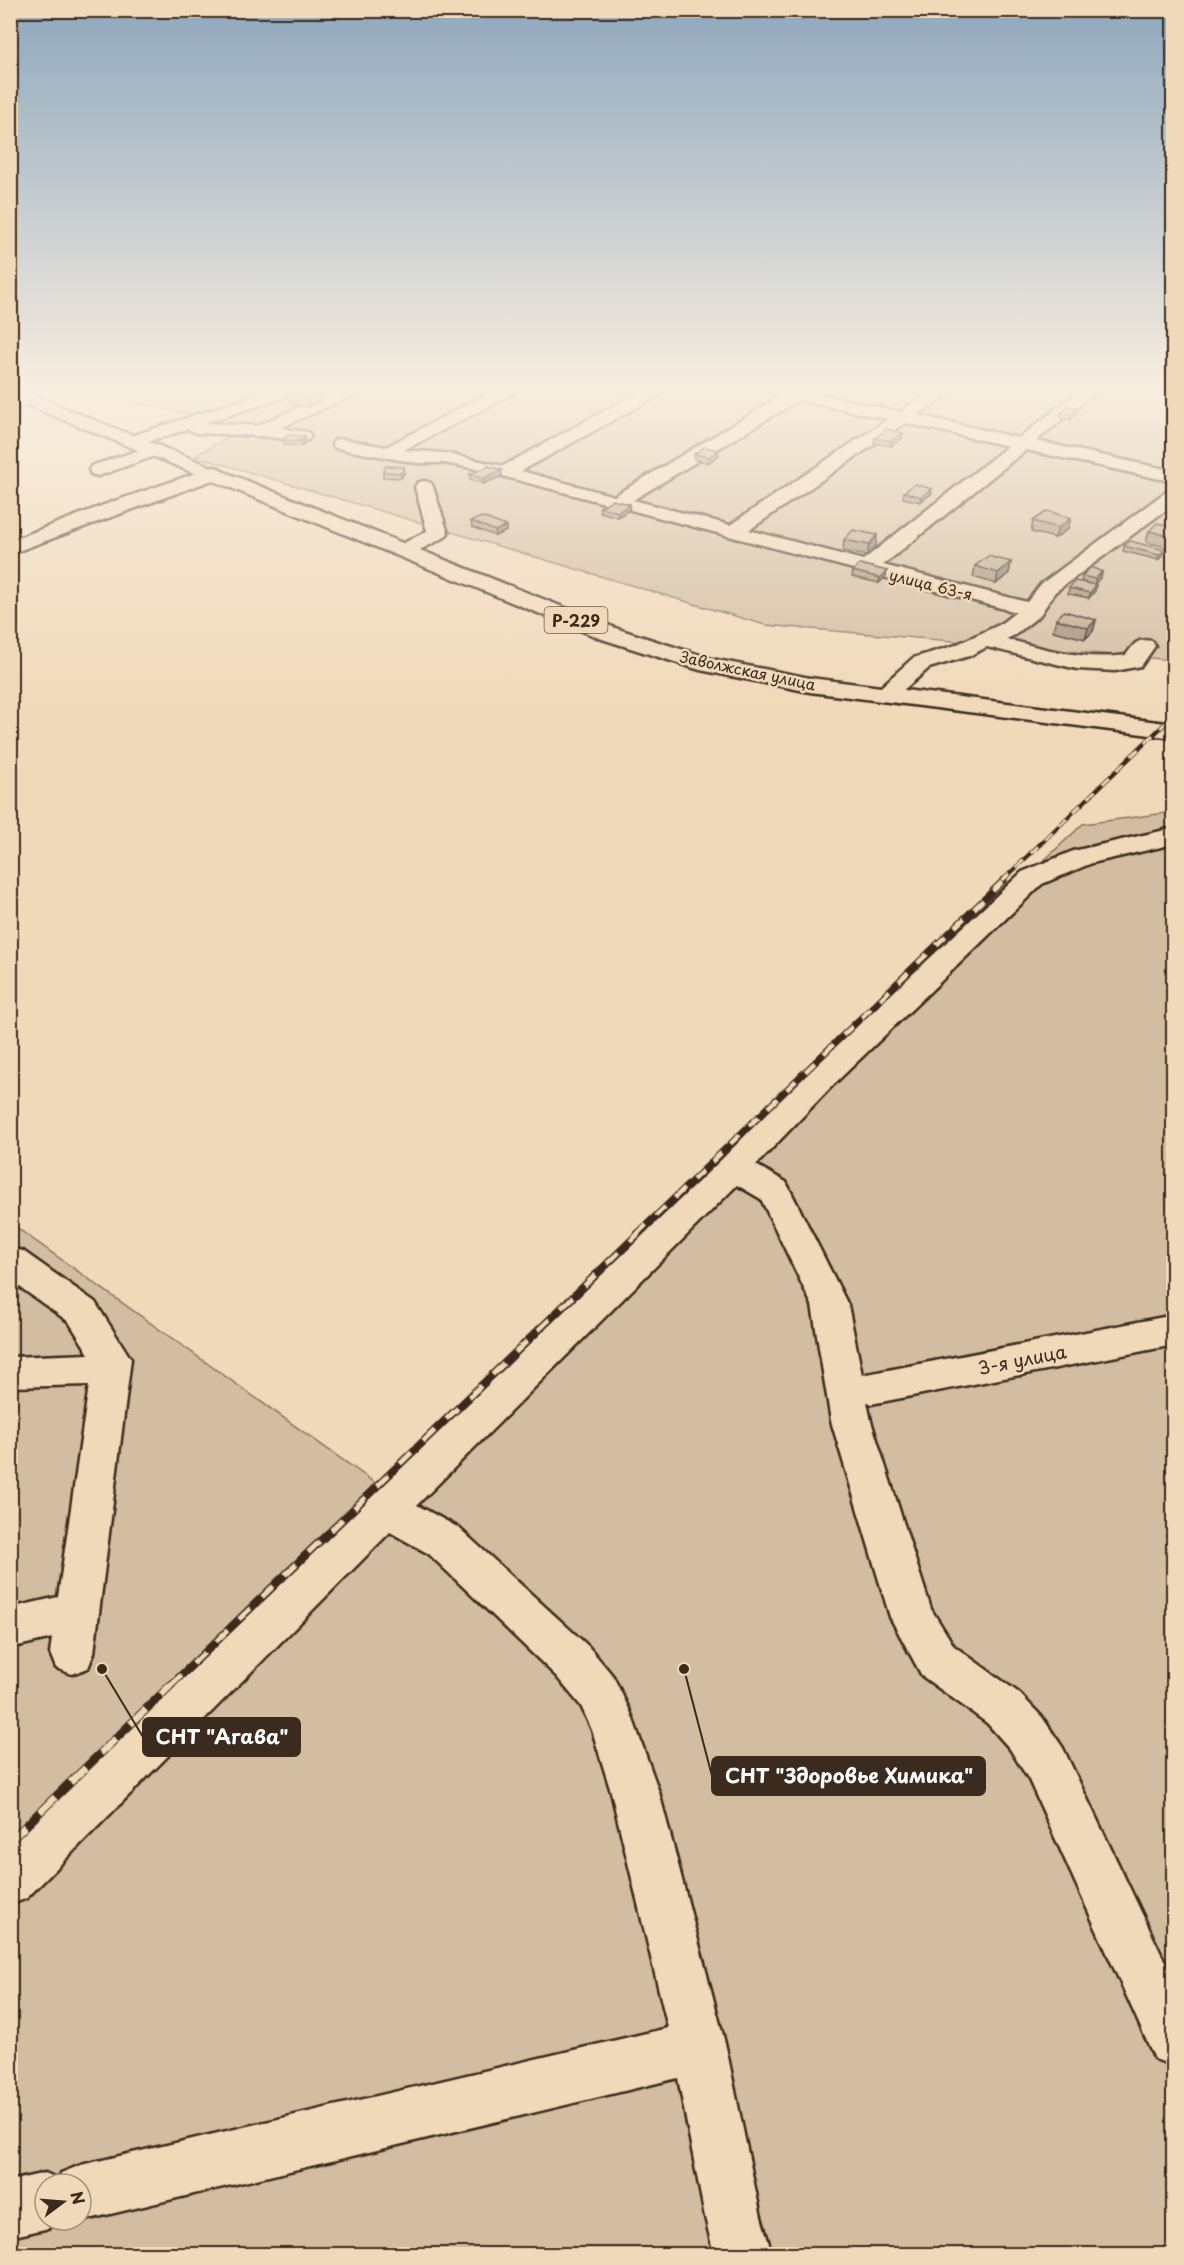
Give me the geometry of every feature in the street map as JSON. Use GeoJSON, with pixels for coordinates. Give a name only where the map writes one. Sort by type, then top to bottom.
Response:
{"type":"FeatureCollection","features":[{"type":"Feature","properties":{"kind":"street"},"geometry":{"type":"LineString","coordinates":[[10,548],[151,496]]}},
{"type":"Feature","properties":{"kind":"street","name":"Заволжская улица"},"geometry":{"type":"LineString","coordinates":[[270,496],[610,634],[708,665],[810,685],[1173,731]]}},
{"type":"Feature","properties":{"kind":"street"},"geometry":{"type":"LineString","coordinates":[[405,550],[438,533],[427,496]]}},
{"type":"Feature","properties":{"kind":"street","name":"улица 63-я"},"geometry":{"type":"LineString","coordinates":[[593,496],[1032,610]]}},
{"type":"Feature","properties":{"kind":"street"},"geometry":{"type":"LineString","coordinates":[[617,502],[627,496]]}},
{"type":"Feature","properties":{"kind":"street"},"geometry":{"type":"LineString","coordinates":[[733,532],[787,496]]}},
{"type":"Feature","properties":{"kind":"street"},"geometry":{"type":"LineString","coordinates":[[866,568],[956,496]]}},
{"type":"Feature","properties":{"kind":"street"},"geometry":{"type":"LineString","coordinates":[[885,694],[921,663],[961,651],[1007,630],[1032,610],[1048,588],[1172,496]]}},
{"type":"Feature","properties":{"kind":"street"},"geometry":{"type":"LineString","coordinates":[[985,640],[1063,660],[1113,666],[1133,661],[1144,646]]}},
{"type":"Feature","properties":{"kind":"street"},"geometry":{"type":"LineString","coordinates":[[10,1881],[734,1167],[821,1078],[1032,878],[1049,868],[1079,858],[1173,836]]}},
{"type":"Feature","properties":{"kind":"street"},"geometry":{"type":"LineString","coordinates":[[734,1167],[774,1191],[830,1305],[851,1421],[912,1617],[938,1661],[1003,1708],[1026,1733],[1041,1756],[1173,2040]]}},
{"type":"Feature","properties":{"kind":"street"},"geometry":{"type":"LineString","coordinates":[[10,1261],[82,1312],[112,1359],[72,1653]]}},
{"type":"Feature","properties":{"kind":"street","name":"3-я улица"},"geometry":{"type":"LineString","coordinates":[[871,1388],[1173,1330]]}},
{"type":"Feature","properties":{"kind":"street"},"geometry":{"type":"LineString","coordinates":[[10,1372],[111,1369]]}},
{"type":"Feature","properties":{"kind":"street"},"geometry":{"type":"LineString","coordinates":[[385,1509],[444,1541],[572,1661],[597,1691],[614,1727],[635,1792],[699,2048],[733,2217],[743,2254]]}},
{"type":"Feature","properties":{"kind":"street"},"geometry":{"type":"LineString","coordinates":[[10,1628],[77,1612]]}},
{"type":"Feature","properties":{"kind":"street"},"geometry":{"type":"LineString","coordinates":[[93,2190],[699,2048]]}},
{"type":"Feature","properties":{"kind":"street"},"geometry":{"type":"LineString","coordinates":[[10,2209],[33,2204]]}},
{"type":"Feature","properties":{"kind":"shaded area"},"geometry":{"type":"Polygon","coordinates":[[[329,496],[1173,496],[1173,660],[765,625],[329,496]]]}},
{"type":"Feature","properties":{"kind":"shaded area"},"geometry":{"type":"Polygon","coordinates":[[[1173,812],[1173,2254],[11,2254],[10,1223],[378,1485],[1083,824],[1173,812]]]}},
{"type":"Feature","properties":{"kind":"building"},"geometry":{"type":"Polygon","coordinates":[[[612,500],[630,504],[618,512],[600,507],[612,500]]]}},
{"type":"Feature","properties":{"kind":"building"},"geometry":{"type":"Polygon","coordinates":[[[1047,511],[1071,518],[1058,528],[1033,521],[1047,511]]]}},
{"type":"Feature","properties":{"kind":"building"},"geometry":{"type":"Polygon","coordinates":[[[482,517],[506,526],[495,531],[471,521],[482,517]]]}},
{"type":"Feature","properties":{"kind":"building"},"geometry":{"type":"Polygon","coordinates":[[[1157,523],[1173,527],[1173,537],[1149,531],[1157,523]]]}},
{"type":"Feature","properties":{"kind":"building"},"geometry":{"type":"Polygon","coordinates":[[[853,530],[877,535],[869,545],[844,540],[853,530]]]}},
{"type":"Feature","properties":{"kind":"building"},"geometry":{"type":"Polygon","coordinates":[[[1130,541],[1165,550],[1159,555],[1124,546],[1130,541]]]}},
{"type":"Feature","properties":{"kind":"building"},"geometry":{"type":"Polygon","coordinates":[[[988,556],[1011,562],[998,573],[975,566],[988,556]]]}},
{"type":"Feature","properties":{"kind":"building"},"geometry":{"type":"Polygon","coordinates":[[[860,564],[887,571],[880,578],[853,571],[860,564]]]}},
{"type":"Feature","properties":{"kind":"building"},"geometry":{"type":"Polygon","coordinates":[[[1091,567],[1102,572],[1095,579],[1082,576],[1091,567]]]}},
{"type":"Feature","properties":{"kind":"building"},"geometry":{"type":"Polygon","coordinates":[[[1075,581],[1096,585],[1090,593],[1069,588],[1075,581]]]}},
{"type":"Feature","properties":{"kind":"building"},"geometry":{"type":"Polygon","coordinates":[[[1064,611],[1096,620],[1088,628],[1056,619],[1064,611]]]}},
{"type":"Feature","properties":{"kind":"railway"},"geometry":{"type":"LineString","coordinates":[[1002,881],[1174,715]]}},
{"type":"Feature","properties":{"kind":"railway"},"geometry":{"type":"LineString","coordinates":[[637,1234],[1004,880]]}},
{"type":"Feature","properties":{"kind":"railway"},"geometry":{"type":"LineString","coordinates":[[170,1686],[639,1233]]}},
{"type":"Feature","properties":{"kind":"railway"},"geometry":{"type":"LineString","coordinates":[[10,1841],[171,1685]]}},
{"type":"Feature","properties":{"kind":"place","name":"СНТ \"Агава\""},"geometry":{"type":"Point","coordinates":[102,1669]}},
{"type":"Feature","properties":{"kind":"place","name":"СНТ \"Здоровье Химика\""},"geometry":{"type":"Point","coordinates":[684,1669]}}]}
